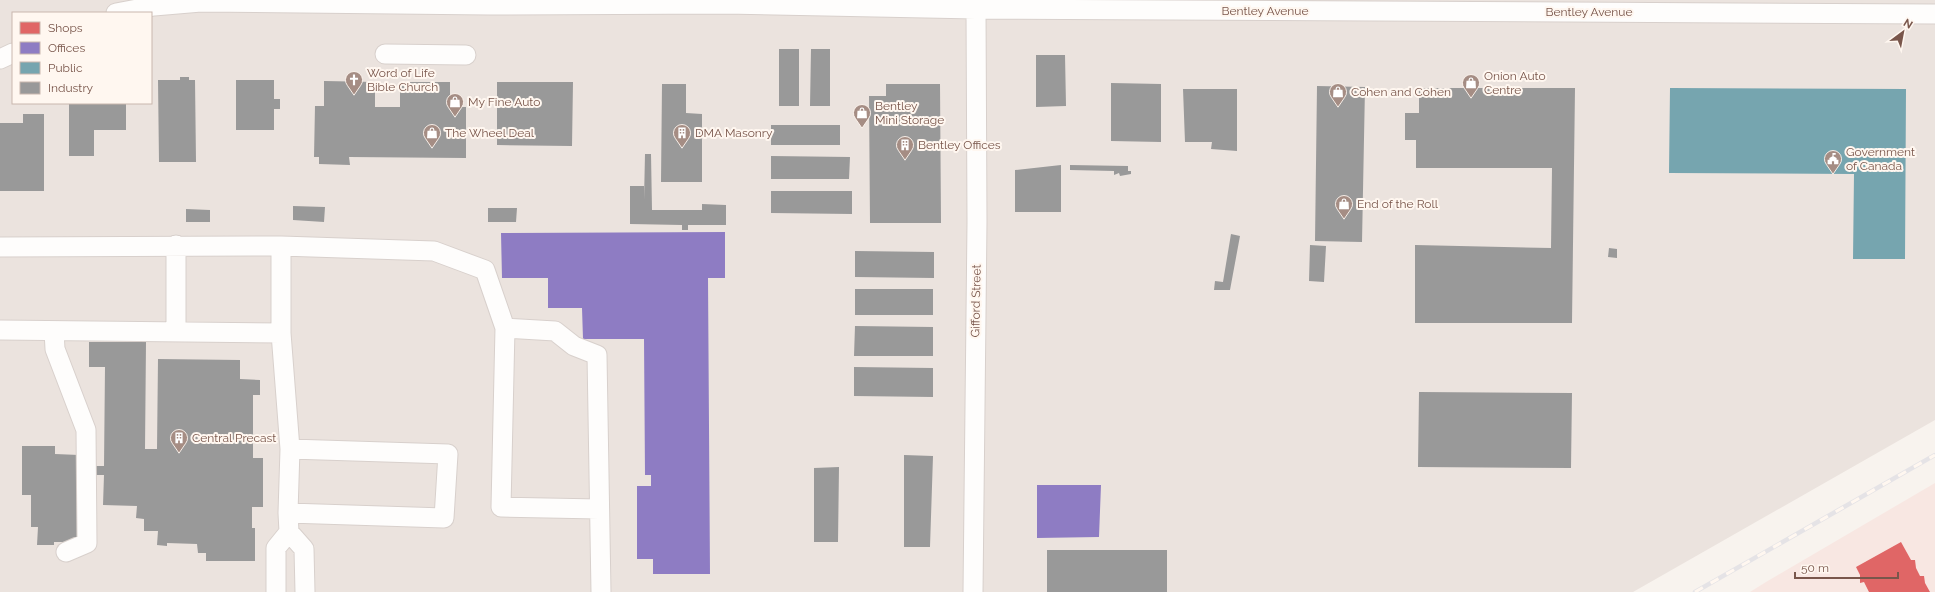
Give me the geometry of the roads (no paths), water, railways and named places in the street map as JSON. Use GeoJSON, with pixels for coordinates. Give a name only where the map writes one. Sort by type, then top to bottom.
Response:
{"type":"FeatureCollection","features":[{"type":"Feature","properties":{"kind":"street","name":"Bentley Avenue"},"geometry":{"type":"LineString","coordinates":[[121,12],[154,6],[202,2],[489,5],[725,2],[976,9],[1935,14]]}},
{"type":"Feature","properties":{"kind":"street","name":"Gifford Street"},"geometry":{"type":"LineString","coordinates":[[973,592],[977,222],[976,9]]}},
{"type":"Feature","properties":{"kind":"street"},"geometry":{"type":"LineString","coordinates":[[0,59],[12,53]]}},
{"type":"Feature","properties":{"kind":"street"},"geometry":{"type":"LineString","coordinates":[[385,54],[466,55]]}},
{"type":"Feature","properties":{"kind":"street"},"geometry":{"type":"LineString","coordinates":[[176,245],[176,332]]}},
{"type":"Feature","properties":{"kind":"street"},"geometry":{"type":"LineString","coordinates":[[0,248],[176,245],[281,246],[434,251],[485,270],[505,328],[501,507],[599,509]]}},
{"type":"Feature","properties":{"kind":"street"},"geometry":{"type":"LineString","coordinates":[[281,246],[281,333],[290,449],[288,513],[289,532],[304,549],[305,592]]}},
{"type":"Feature","properties":{"kind":"street"},"geometry":{"type":"LineString","coordinates":[[505,328],[555,331],[574,346],[597,355],[601,592]]}},
{"type":"Feature","properties":{"kind":"street"},"geometry":{"type":"LineString","coordinates":[[0,330],[281,333]]}},
{"type":"Feature","properties":{"kind":"street"},"geometry":{"type":"LineString","coordinates":[[54,331],[55,349],[86,430],[87,543],[66,552]]}},
{"type":"Feature","properties":{"kind":"street"},"geometry":{"type":"LineString","coordinates":[[288,513],[444,518],[448,454],[290,449]]}},
{"type":"Feature","properties":{"kind":"street"},"geometry":{"type":"LineString","coordinates":[[276,592],[276,548],[289,532]]}},
{"type":"Feature","properties":{"kind":"railway"},"geometry":{"type":"LineString","coordinates":[[1695,592],[1935,455]]}},
{"type":"Feature","properties":{"kind":"place","name":"Word of Life Bible Church"},"geometry":{"type":"Point","coordinates":[354,95]}},
{"type":"Feature","properties":{"kind":"place","name":"Onion Auto Centre"},"geometry":{"type":"Point","coordinates":[1471,98]}},
{"type":"Feature","properties":{"kind":"place","name":"Cohen and Cohen"},"geometry":{"type":"Point","coordinates":[1338,107]}},
{"type":"Feature","properties":{"kind":"place","name":"My Fine Auto"},"geometry":{"type":"Point","coordinates":[455,117]}},
{"type":"Feature","properties":{"kind":"place","name":"Bentley Mini Storage"},"geometry":{"type":"Point","coordinates":[862,128]}},
{"type":"Feature","properties":{"kind":"place","name":"The Wheel Deal"},"geometry":{"type":"Point","coordinates":[432,148]}},
{"type":"Feature","properties":{"kind":"place","name":"DMA Masonry"},"geometry":{"type":"Point","coordinates":[682,148]}},
{"type":"Feature","properties":{"kind":"place","name":"Bentley Offices"},"geometry":{"type":"Point","coordinates":[905,160]}},
{"type":"Feature","properties":{"kind":"place","name":"Government of Canada"},"geometry":{"type":"Point","coordinates":[1833,174]}},
{"type":"Feature","properties":{"kind":"place","name":"End of the Roll"},"geometry":{"type":"Point","coordinates":[1344,219]}},
{"type":"Feature","properties":{"kind":"place","name":"Central Precast"},"geometry":{"type":"Point","coordinates":[179,453]}}]}
